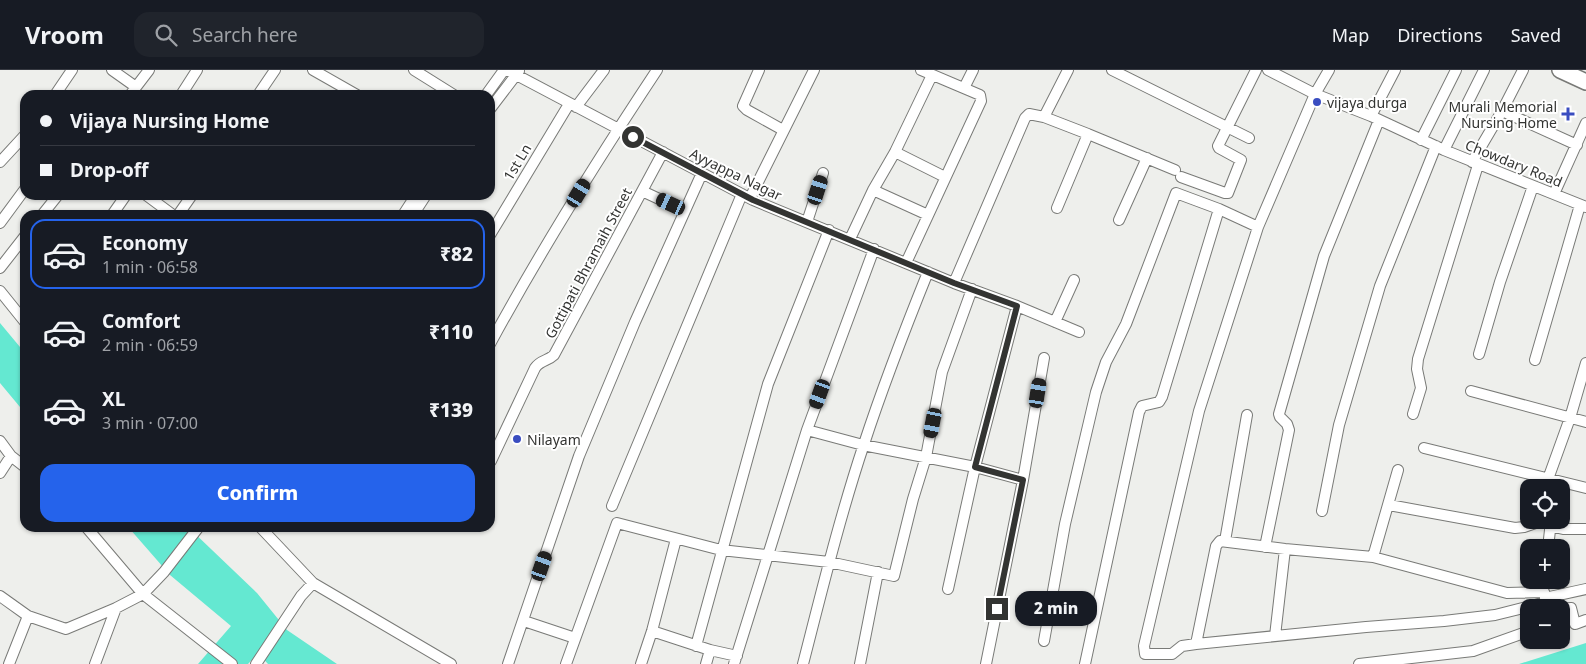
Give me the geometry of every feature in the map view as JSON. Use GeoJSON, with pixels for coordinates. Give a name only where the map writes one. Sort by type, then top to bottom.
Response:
{"type":"FeatureCollection","features":[{"type":"Feature","properties":{"kind":"highway"},"geometry":{"type":"LineString","coordinates":[[1560,70],[1586,82]]}},
{"type":"Feature","properties":{"kind":"street"},"geometry":{"type":"LineString","coordinates":[[58,90],[72,70]]}},
{"type":"Feature","properties":{"kind":"street"},"geometry":{"type":"LineString","coordinates":[[112,70],[132,90]]}},
{"type":"Feature","properties":{"kind":"street"},"geometry":{"type":"LineString","coordinates":[[134,90],[148,70]]}},
{"type":"Feature","properties":{"kind":"street"},"geometry":{"type":"LineString","coordinates":[[184,90],[197,70]]}},
{"type":"Feature","properties":{"kind":"street"},"geometry":{"type":"LineString","coordinates":[[261,90],[275,70]]}},
{"type":"Feature","properties":{"kind":"street"},"geometry":{"type":"LineString","coordinates":[[313,70],[348,90]]}},
{"type":"Feature","properties":{"kind":"street"},"geometry":{"type":"LineString","coordinates":[[414,70],[446,90]]}},
{"type":"Feature","properties":{"kind":"street","name":"1st Ln"},"geometry":{"type":"LineString","coordinates":[[495,227],[572,106],[604,70]]}},
{"type":"Feature","properties":{"kind":"street"},"geometry":{"type":"LineString","coordinates":[[495,335],[618,129],[657,70]]}},
{"type":"Feature","properties":{"kind":"street"},"geometry":{"type":"LineString","coordinates":[[759,70],[743,106],[783,130]]}},
{"type":"Feature","properties":{"kind":"street"},"geometry":{"type":"LineString","coordinates":[[612,506],[746,196],[814,70]]}},
{"type":"Feature","properties":{"kind":"street"},"geometry":{"type":"LineString","coordinates":[[906,263],[981,101],[980,95],[921,70]]}},
{"type":"Feature","properties":{"kind":"street"},"geometry":{"type":"LineString","coordinates":[[964,88],[974,70]]}},
{"type":"Feature","properties":{"kind":"street"},"geometry":{"type":"LineString","coordinates":[[1044,117],[1068,70]]}},
{"type":"Feature","properties":{"kind":"street"},"geometry":{"type":"LineString","coordinates":[[1112,70],[1249,138]]}},
{"type":"Feature","properties":{"kind":"street"},"geometry":{"type":"LineString","coordinates":[[954,283],[1025,118],[1029,114],[1044,117],[1088,134],[1225,193],[1228,192],[1241,161],[1240,158],[1218,147],[1256,70]]}},
{"type":"Feature","properties":{"kind":"street","name":"Chowdary Road"},"geometry":{"type":"LineString","coordinates":[[1268,70],[1287,74],[1315,94],[1375,118],[1475,164],[1583,206]]}},
{"type":"Feature","properties":{"kind":"street"},"geometry":{"type":"LineString","coordinates":[[1329,70],[1315,94],[1258,226],[1199,411],[1144,646],[1145,659],[1172,654],[1182,646],[1196,644],[1453,620],[1495,615],[1520,608]]}},
{"type":"Feature","properties":{"kind":"street"},"geometry":{"type":"LineString","coordinates":[[1265,547],[1290,430],[1288,424],[1279,414],[1324,256],[1375,118],[1395,70]]}},
{"type":"Feature","properties":{"kind":"street"},"geometry":{"type":"LineString","coordinates":[[1421,140],[1456,70]]}},
{"type":"Feature","properties":{"kind":"street"},"geometry":{"type":"LineString","coordinates":[[1322,511],[1339,425],[1380,286],[1440,148],[1484,70]]}},
{"type":"Feature","properties":{"kind":"street"},"geometry":{"type":"LineString","coordinates":[[1413,414],[1421,388],[1417,369],[1418,360],[1475,164],[1523,70]]}},
{"type":"Feature","properties":{"kind":"street"},"geometry":{"type":"LineString","coordinates":[[491,90],[512,71]]}},
{"type":"Feature","properties":{"kind":"street"},"geometry":{"type":"LineString","coordinates":[[495,100],[512,71]]}},
{"type":"Feature","properties":{"kind":"street","name":"Ayyappa Nagar"},"geometry":{"type":"LineString","coordinates":[[512,71],[572,106],[746,196],[954,283],[1017,306],[1079,332]]}},
{"type":"Feature","properties":{"kind":"street"},"geometry":{"type":"LineString","coordinates":[[850,239],[932,75]]}},
{"type":"Feature","properties":{"kind":"street"},"geometry":{"type":"LineString","coordinates":[[1502,111],[1577,145]]}},
{"type":"Feature","properties":{"kind":"street"},"geometry":{"type":"LineString","coordinates":[[1554,194],[1586,123]]}},
{"type":"Feature","properties":{"kind":"street"},"geometry":{"type":"LineString","coordinates":[[1057,208],[1088,134]]}},
{"type":"Feature","properties":{"kind":"street"},"geometry":{"type":"LineString","coordinates":[[0,162],[20,141]]}},
{"type":"Feature","properties":{"kind":"street","name":"Gottipati Bhramaih Street"},"geometry":{"type":"LineString","coordinates":[[495,453],[535,368],[540,361],[549,359],[554,355],[663,152]]}},
{"type":"Feature","properties":{"kind":"street"},"geometry":{"type":"LineString","coordinates":[[895,152],[945,177]]}},
{"type":"Feature","properties":{"kind":"street"},"geometry":{"type":"LineString","coordinates":[[1118,220],[1147,158]]}},
{"type":"Feature","properties":{"kind":"street"},"geometry":{"type":"LineString","coordinates":[[508,664],[579,456],[635,322],[702,173]]}},
{"type":"Feature","properties":{"kind":"street"},"geometry":{"type":"LineString","coordinates":[[807,222],[823,173]]}},
{"type":"Feature","properties":{"kind":"street"},"geometry":{"type":"LineString","coordinates":[[1479,354],[1500,282],[1533,186]]}},
{"type":"Feature","properties":{"kind":"street"},"geometry":{"type":"LineString","coordinates":[[873,190],[928,215]]}},
{"type":"Feature","properties":{"kind":"street"},"geometry":{"type":"LineString","coordinates":[[642,191],[685,211]]}},
{"type":"Feature","properties":{"kind":"street"},"geometry":{"type":"LineString","coordinates":[[1044,641],[1065,524],[1096,392],[1106,362],[1126,324],[1176,193],[1258,226]]}},
{"type":"Feature","properties":{"kind":"street"},"geometry":{"type":"LineString","coordinates":[[0,223],[20,197]]}},
{"type":"Feature","properties":{"kind":"street"},"geometry":{"type":"LineString","coordinates":[[46,210],[54,200]]}},
{"type":"Feature","properties":{"kind":"street"},"geometry":{"type":"LineString","coordinates":[[153,200],[166,210]]}},
{"type":"Feature","properties":{"kind":"street"},"geometry":{"type":"LineString","coordinates":[[1535,360],[1583,206]]}},
{"type":"Feature","properties":{"kind":"street"},"geometry":{"type":"LineString","coordinates":[[1085,664],[1139,412],[1142,406],[1159,402],[1162,397],[1219,209]]}},
{"type":"Feature","properties":{"kind":"street"},"geometry":{"type":"LineString","coordinates":[[696,646],[768,384],[829,230]]}},
{"type":"Feature","properties":{"kind":"street"},"geometry":{"type":"LineString","coordinates":[[0,268],[20,242]]}},
{"type":"Feature","properties":{"kind":"street"},"geometry":{"type":"LineString","coordinates":[[652,631],[736,660],[807,430],[874,249]]}},
{"type":"Feature","properties":{"kind":"street"},"geometry":{"type":"LineString","coordinates":[[803,664],[829,562],[863,445],[895,355],[928,272]]}},
{"type":"Feature","properties":{"kind":"street"},"geometry":{"type":"LineString","coordinates":[[1056,322],[1074,280]]}},
{"type":"Feature","properties":{"kind":"street"},"geometry":{"type":"LineString","coordinates":[[566,664],[616,523],[721,550],[829,562],[894,576],[926,458],[942,372],[972,289]]}},
{"type":"Feature","properties":{"kind":"street"},"geometry":{"type":"LineString","coordinates":[[0,291],[20,316]]}},
{"type":"Feature","properties":{"kind":"street"},"geometry":{"type":"LineString","coordinates":[[948,589],[975,467],[1017,306]]}},
{"type":"Feature","properties":{"kind":"street"},"geometry":{"type":"LineString","coordinates":[[986,664],[1023,480],[1044,358]]}},
{"type":"Feature","properties":{"kind":"street"},"geometry":{"type":"LineString","coordinates":[[1554,479],[1586,364]]}},
{"type":"Feature","properties":{"kind":"street"},"geometry":{"type":"LineString","coordinates":[[1471,391],[1586,422]]}},
{"type":"Feature","properties":{"kind":"street"},"geometry":{"type":"LineString","coordinates":[[1225,541],[1247,415]]}},
{"type":"Feature","properties":{"kind":"street"},"geometry":{"type":"LineString","coordinates":[[807,430],[863,445],[975,467],[1023,480]]}},
{"type":"Feature","properties":{"kind":"street"},"geometry":{"type":"LineString","coordinates":[[0,441],[20,463]]}},
{"type":"Feature","properties":{"kind":"street"},"geometry":{"type":"LineString","coordinates":[[1424,448],[1542,479]]}},
{"type":"Feature","properties":{"kind":"street"},"geometry":{"type":"LineString","coordinates":[[0,473],[12,456]]}},
{"type":"Feature","properties":{"kind":"street"},"geometry":{"type":"LineString","coordinates":[[1373,557],[1398,470]]}},
{"type":"Feature","properties":{"kind":"street"},"geometry":{"type":"LineString","coordinates":[[1570,485],[1586,488]]}},
{"type":"Feature","properties":{"kind":"street"},"geometry":{"type":"LineString","coordinates":[[1389,505],[1520,527]]}},
{"type":"Feature","properties":{"kind":"street"},"geometry":{"type":"LineString","coordinates":[[1570,529],[1586,529]]}},
{"type":"Feature","properties":{"kind":"street"},"geometry":{"type":"LineString","coordinates":[[90,532],[143,594],[232,664]]}},
{"type":"Feature","properties":{"kind":"street"},"geometry":{"type":"LineString","coordinates":[[0,596],[28,616],[66,629],[116,608],[143,594],[164,572],[195,532]]}},
{"type":"Feature","properties":{"kind":"street"},"geometry":{"type":"LineString","coordinates":[[265,532],[313,583],[451,664]]}},
{"type":"Feature","properties":{"kind":"street"},"geometry":{"type":"LineString","coordinates":[[641,664],[652,631],[676,539]]}},
{"type":"Feature","properties":{"kind":"street"},"geometry":{"type":"LineString","coordinates":[[1196,644],[1216,546],[1220,540],[1265,547],[1373,557],[1507,593],[1540,599]]}},
{"type":"Feature","properties":{"kind":"street"},"geometry":{"type":"LineString","coordinates":[[1275,636],[1285,549]]}},
{"type":"Feature","properties":{"kind":"street"},"geometry":{"type":"LineString","coordinates":[[860,664],[878,572]]}},
{"type":"Feature","properties":{"kind":"street"},"geometry":{"type":"LineString","coordinates":[[256,664],[301,596],[313,583]]}},
{"type":"Feature","properties":{"kind":"street"},"geometry":{"type":"LineString","coordinates":[[1550,599],[1586,589]]}},
{"type":"Feature","properties":{"kind":"street"},"geometry":{"type":"LineString","coordinates":[[95,664],[116,608]]}},
{"type":"Feature","properties":{"kind":"street"},"geometry":{"type":"LineString","coordinates":[[1570,608],[1575,624],[1586,620]]}},
{"type":"Feature","properties":{"kind":"street"},"geometry":{"type":"LineString","coordinates":[[9,664],[28,616]]}},
{"type":"Feature","properties":{"kind":"street"},"geometry":{"type":"LineString","coordinates":[[524,620],[575,638]]}},
{"type":"Feature","properties":{"kind":"street"},"geometry":{"type":"LineString","coordinates":[[1359,664],[1473,651],[1520,634]]}},
{"type":"Feature","properties":{"kind":"street"},"geometry":{"type":"LineString","coordinates":[[706,664],[710,650]]}},
{"type":"Feature","properties":{"kind":"shaded area"},"geometry":{"type":"Polygon","coordinates":[[[0,323],[20,347],[20,407],[0,383],[0,323]]]}},
{"type":"Feature","properties":{"kind":"shaded area"},"geometry":{"type":"Polygon","coordinates":[[[132,532],[193,532],[257,593],[287,630],[337,664],[268,664],[258,653],[248,664],[198,664],[231,626],[170,575],[132,532]]]}},
{"type":"Feature","properties":{"kind":"shaded area"},"geometry":{"type":"Polygon","coordinates":[[[1586,643],[1586,664],[1519,664],[1570,649],[1586,643]]]}},
{"type":"Feature","properties":{"kind":"place","name":"vijaya durga"},"geometry":{"type":"Point","coordinates":[1317,102]}},
{"type":"Feature","properties":{"kind":"place","name":"Murali Memorial Nursing Home"},"geometry":{"type":"Point","coordinates":[1568,114]}},
{"type":"Feature","properties":{"kind":"place","name":"Nilayam"},"geometry":{"type":"Point","coordinates":[517,439]}},
{"type":"Feature","properties":{"kind":"route"},"geometry":{"type":"LineString","coordinates":[[633,137],[753,200],[954,283],[1017,306],[975,467],[1023,480],[997,609]]}}]}
